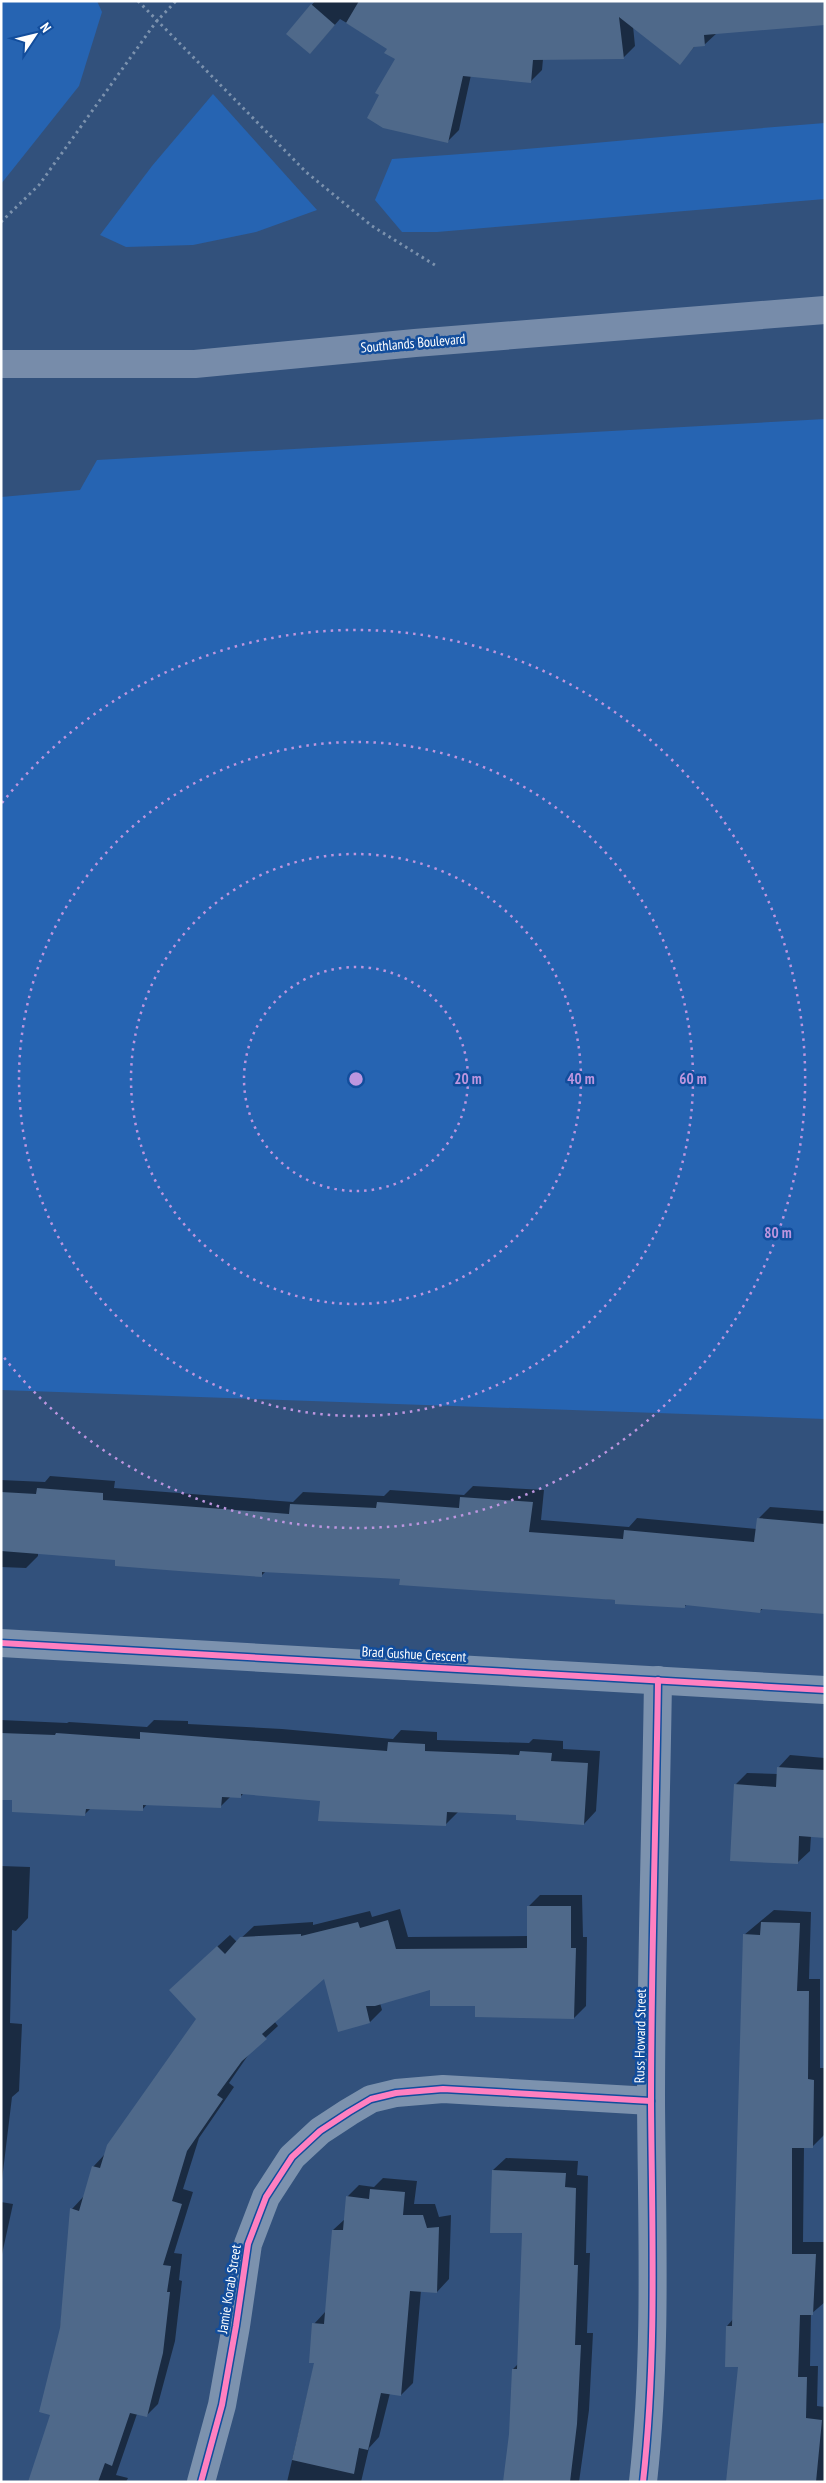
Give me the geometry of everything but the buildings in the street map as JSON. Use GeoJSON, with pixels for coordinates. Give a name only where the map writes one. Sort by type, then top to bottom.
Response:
{"type":"FeatureCollection","features":[{"type":"Feature","properties":{"kind":"main road","name":"Southlands Boulevard"},"geometry":{"type":"LineString","coordinates":[[1,364],[195,364],[415,343],[825,310]]}},
{"type":"Feature","properties":{"kind":"street","name":"Brad Gushue Crescent"},"geometry":{"type":"LineString","coordinates":[[1,1643],[825,1690]]}},
{"type":"Feature","properties":{"kind":"street","name":"Russ Howard Street"},"geometry":{"type":"LineString","coordinates":[[643,2482],[650,2418],[651,2370],[651,2101],[658,1680]]}},
{"type":"Feature","properties":{"kind":"street","name":"Jamie Korab Street"},"geometry":{"type":"LineString","coordinates":[[201,2482],[222,2405],[248,2244],[266,2197],[292,2157],[320,2131],[371,2100],[421,2089],[443,2088],[651,2101]]}},
{"type":"Feature","properties":{"kind":"path"},"geometry":{"type":"LineString","coordinates":[[138,1],[156,22],[306,172],[372,226],[438,267]]}},
{"type":"Feature","properties":{"kind":"path"},"geometry":{"type":"LineString","coordinates":[[1,222],[39,185],[156,22],[176,1]]}},
{"type":"Feature","properties":{"kind":"shaded area"},"geometry":{"type":"Polygon","coordinates":[[[1,1],[97,1],[102,12],[79,86],[1,184],[1,1]]]}},
{"type":"Feature","properties":{"kind":"shaded area"},"geometry":{"type":"Polygon","coordinates":[[[213,94],[317,210],[256,232],[193,245],[126,247],[100,235],[152,166],[213,94]]]}},
{"type":"Feature","properties":{"kind":"shaded area"},"geometry":{"type":"Polygon","coordinates":[[[825,123],[825,199],[437,232],[402,232],[375,200],[392,159],[825,123]]]}},
{"type":"Feature","properties":{"kind":"shaded area"},"geometry":{"type":"Polygon","coordinates":[[[825,419],[825,1419],[1,1390],[1,497],[80,490],[97,460],[825,419]]]}},
{"type":"Feature","properties":{"kind":"cycle path"},"geometry":{"type":"LineString","coordinates":[[1,1643],[825,1690]]}},
{"type":"Feature","properties":{"kind":"cycle path"},"geometry":{"type":"LineString","coordinates":[[643,2482],[652,2340],[651,2050],[658,1680]]}},
{"type":"Feature","properties":{"kind":"cycle path"},"geometry":{"type":"LineString","coordinates":[[201,2482],[222,2405],[248,2244],[266,2197],[292,2157],[320,2131],[371,2099],[396,2093],[443,2089],[651,2101]]}}]}
